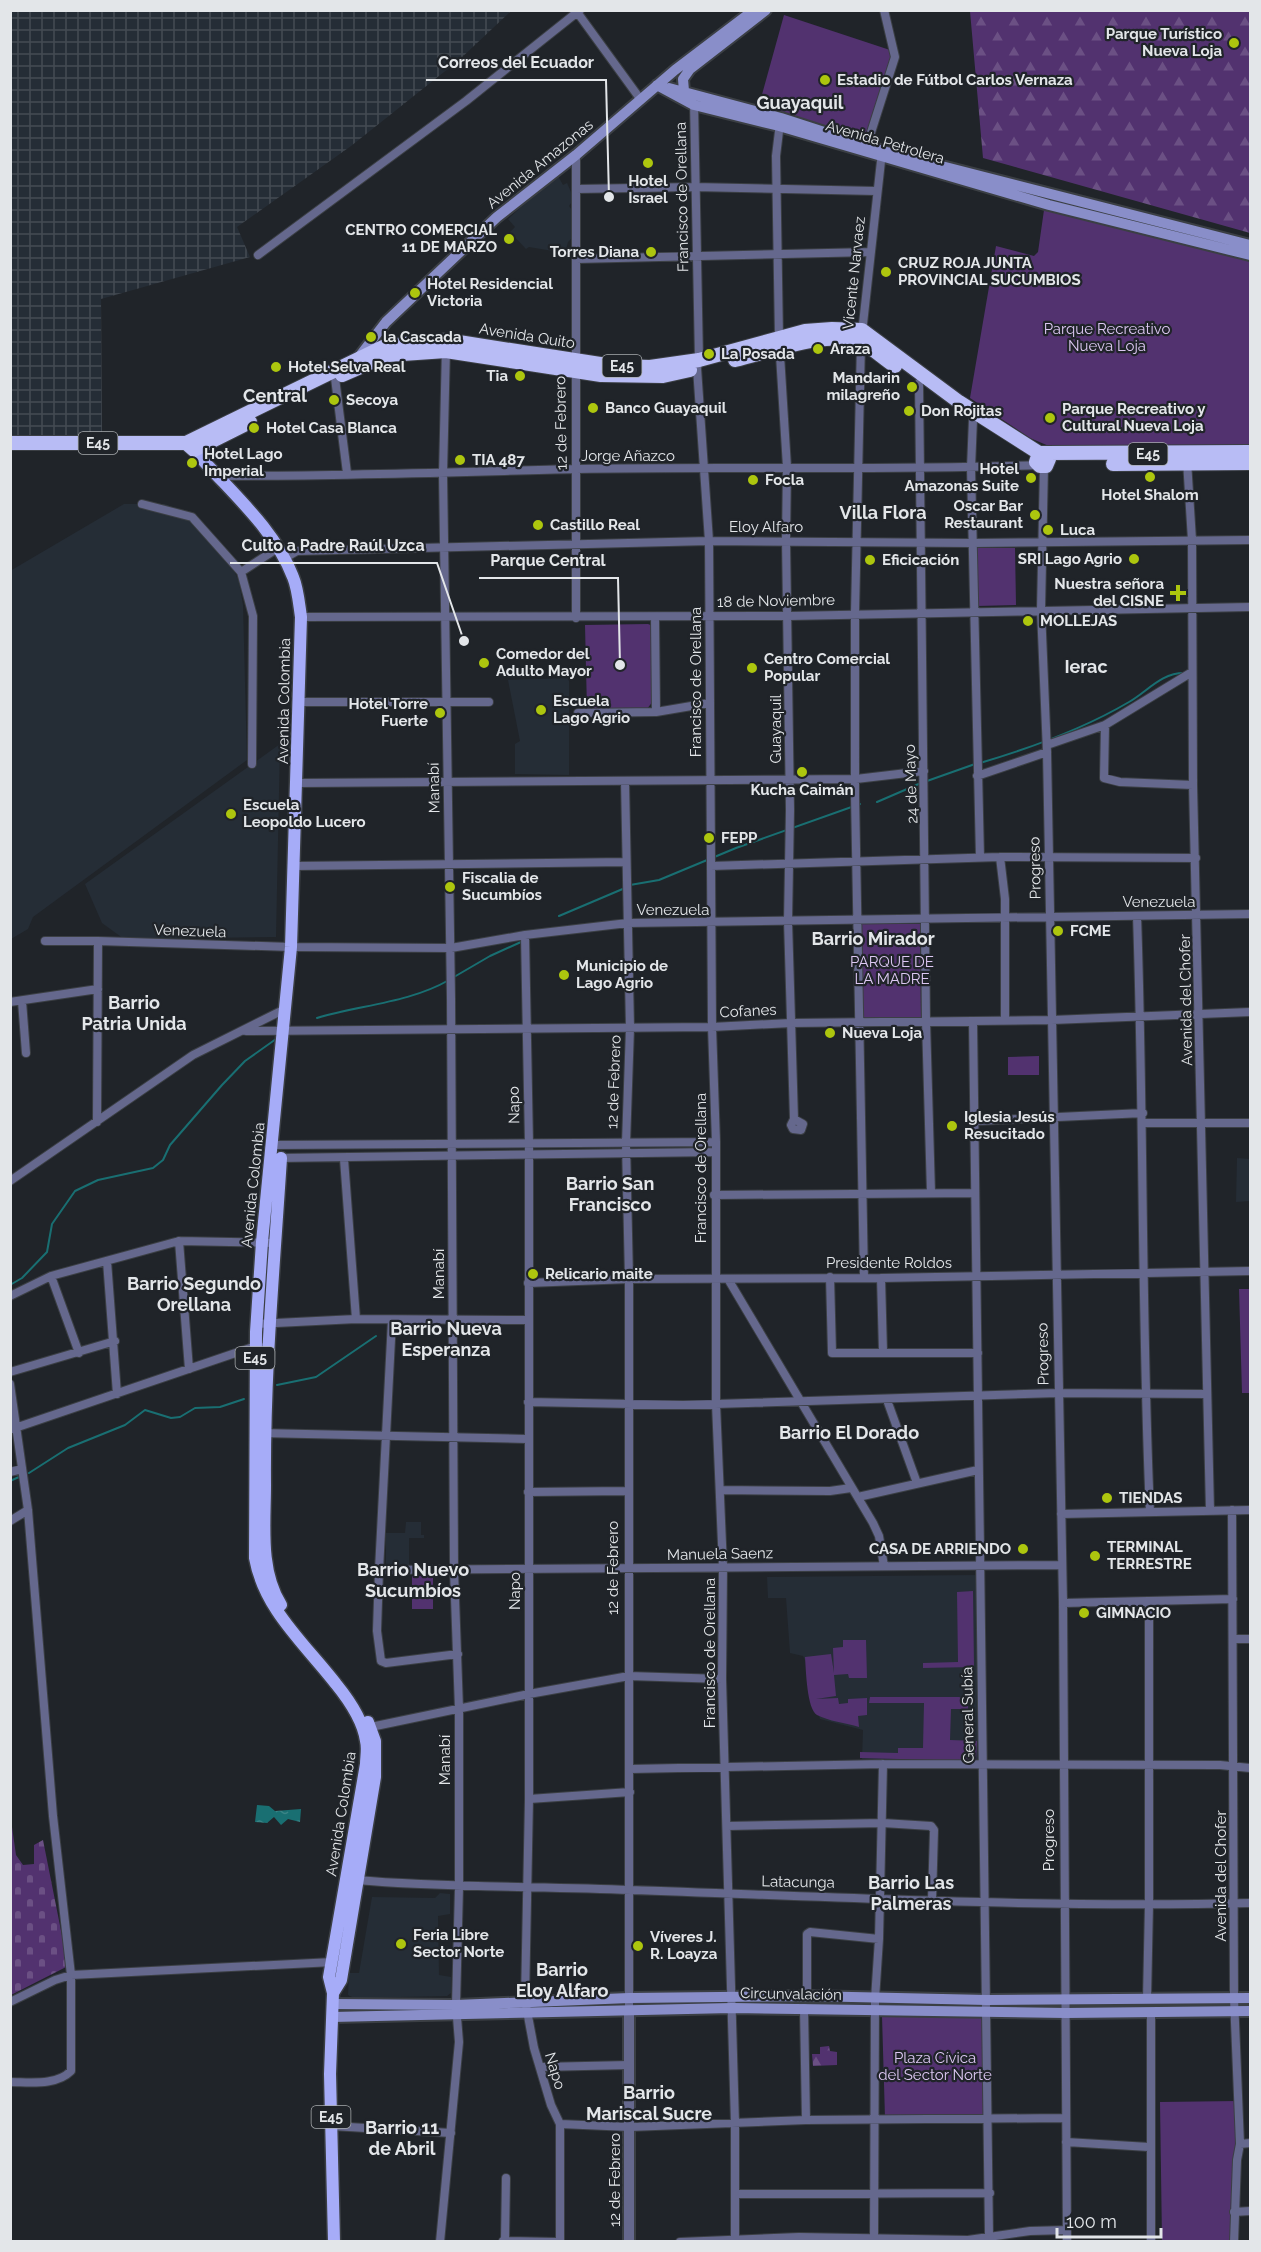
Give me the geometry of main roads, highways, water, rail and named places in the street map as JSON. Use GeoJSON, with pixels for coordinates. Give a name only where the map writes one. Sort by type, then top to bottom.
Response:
{"type":"FeatureCollection","features":[{"type":"Feature","properties":{"kind":"highway","name":"Avenida Quito"},"geometry":{"type":"LineString","coordinates":[[190,447],[359,357],[385,346],[446,346],[575,365],[650,367],[698,364],[779,345],[805,331],[861,336],[921,380]]}},
{"type":"Feature","properties":{"kind":"highway","name":"Avenida Quito"},"geometry":{"type":"LineString","coordinates":[[190,447],[388,355],[446,346]]}},
{"type":"Feature","properties":{"kind":"highway"},"geometry":{"type":"LineString","coordinates":[[921,380],[973,419],[1042,460]]}},
{"type":"Feature","properties":{"kind":"highway"},"geometry":{"type":"LineString","coordinates":[[921,380],[1042,460]]}},
{"type":"Feature","properties":{"kind":"highway","name":"E45"},"geometry":{"type":"LineString","coordinates":[[10,443],[190,447]]}},
{"type":"Feature","properties":{"kind":"highway","name":"E45"},"geometry":{"type":"LineString","coordinates":[[1187,459],[1251,452]]}},
{"type":"Feature","properties":{"kind":"highway","name":"E45"},"geometry":{"type":"LineString","coordinates":[[1042,460],[1187,459],[1251,464]]}},
{"type":"Feature","properties":{"kind":"main road","name":"Avenida Amazonas"},"geometry":{"type":"LineString","coordinates":[[359,357],[386,322],[497,217],[576,155],[657,85],[754,10]]}},
{"type":"Feature","properties":{"kind":"main road"},"geometry":{"type":"LineString","coordinates":[[690,97],[683,79],[690,69],[766,10]]}},
{"type":"Feature","properties":{"kind":"main road","name":"Avenida Petrolera"},"geometry":{"type":"LineString","coordinates":[[657,85],[690,97],[867,145],[882,154],[1251,245]]}},
{"type":"Feature","properties":{"kind":"main road","name":"Avenida Petrolera"},"geometry":{"type":"LineString","coordinates":[[657,85],[690,97]]}},
{"type":"Feature","properties":{"kind":"main road","name":"Avenida Petrolera"},"geometry":{"type":"LineString","coordinates":[[780,122],[1049,205],[1251,255]]}},
{"type":"Feature","properties":{"kind":"main road","name":"Avenida Colombia"},"geometry":{"type":"LineString","coordinates":[[190,447],[219,476],[281,553],[294,579],[301,617],[291,947],[274,1154],[262,1242],[255,1558],[258,1575],[274,1609],[346,1697],[367,1728],[366,1764],[351,1879],[338,1963],[329,1977],[333,1998],[334,2241]]}},
{"type":"Feature","properties":{"kind":"main road","name":"Avenida Colombia"},"geometry":{"type":"LineString","coordinates":[[262,1323],[275,1243],[274,1154]]}},
{"type":"Feature","properties":{"kind":"main road","name":"Circunvalación"},"geometry":{"type":"LineString","coordinates":[[333,1998],[457,2009],[528,2012],[629,2009],[807,1996],[988,2013],[1251,2011]]}},
{"type":"Feature","properties":{"kind":"main road","name":"Circunvalación"},"geometry":{"type":"LineString","coordinates":[[332,2017],[457,2009],[525,2000],[629,1998],[731,2002],[804,2008],[987,2000],[1251,1998]]}},
{"type":"Feature","properties":{"kind":"water"},"geometry":{"type":"Polygon","coordinates":[[[257,1805],[269,1806],[275,1811],[301,1809],[300,1822],[288,1819],[281,1825],[274,1817],[267,1823],[255,1822],[257,1805]]]}},
{"type":"Feature","properties":{"kind":"waterway"},"geometry":{"type":"LineString","coordinates":[[980,763],[1075,729],[1129,702],[1162,679],[1184,673]]}},
{"type":"Feature","properties":{"kind":"waterway"},"geometry":{"type":"LineString","coordinates":[[927,781],[975,764]]}},
{"type":"Feature","properties":{"kind":"waterway"},"geometry":{"type":"LineString","coordinates":[[877,802],[921,783]]}},
{"type":"Feature","properties":{"kind":"waterway"},"geometry":{"type":"LineString","coordinates":[[630,885],[659,880],[736,848],[860,804]]}},
{"type":"Feature","properties":{"kind":"waterway"},"geometry":{"type":"LineString","coordinates":[[559,916],[625,888]]}},
{"type":"Feature","properties":{"kind":"waterway"},"geometry":{"type":"LineString","coordinates":[[454,977],[490,956],[521,942]]}},
{"type":"Feature","properties":{"kind":"waterway"},"geometry":{"type":"LineString","coordinates":[[317,1018],[401,999],[434,988],[449,980]]}},
{"type":"Feature","properties":{"kind":"waterway"},"geometry":{"type":"LineString","coordinates":[[10,1285],[22,1278],[47,1252],[52,1224],[75,1191],[98,1180],[153,1168],[163,1160],[170,1145],[222,1085],[245,1061],[276,1039]]}},
{"type":"Feature","properties":{"kind":"waterway"},"geometry":{"type":"LineString","coordinates":[[277,1385],[316,1377],[376,1336]]}},
{"type":"Feature","properties":{"kind":"waterway"},"geometry":{"type":"LineString","coordinates":[[29,1473],[68,1448],[125,1425],[145,1410],[171,1418],[180,1417],[195,1408],[220,1407],[244,1399]]}},
{"type":"Feature","properties":{"kind":"waterway"},"geometry":{"type":"LineString","coordinates":[[10,1481],[19,1477]]}},
{"type":"Feature","properties":{"kind":"place","name":"Parque Turístico Nueva Loja"},"geometry":{"type":"Point","coordinates":[1234,43]}},
{"type":"Feature","properties":{"kind":"place","name":"Estadio de Fútbol Carlos Vernaza"},"geometry":{"type":"Point","coordinates":[825,80]}},
{"type":"Feature","properties":{"kind":"place","name":"Hotel Israel"},"geometry":{"type":"Point","coordinates":[648,163]}},
{"type":"Feature","properties":{"kind":"place","name":"Correos del Ecuador"},"geometry":{"type":"Point","coordinates":[609,197]}},
{"type":"Feature","properties":{"kind":"place","name":"CENTRO COMERCIAL 11 DE MARZO"},"geometry":{"type":"Point","coordinates":[509,239]}},
{"type":"Feature","properties":{"kind":"place","name":"Torres Diana"},"geometry":{"type":"Point","coordinates":[651,252]}},
{"type":"Feature","properties":{"kind":"place","name":"CRUZ ROJA JUNTA PROVINCIAL SUCUMBIOS"},"geometry":{"type":"Point","coordinates":[886,272]}},
{"type":"Feature","properties":{"kind":"place","name":"Hotel Residencial Victoria"},"geometry":{"type":"Point","coordinates":[415,293]}},
{"type":"Feature","properties":{"kind":"place","name":"la Cascada"},"geometry":{"type":"Point","coordinates":[371,337]}},
{"type":"Feature","properties":{"kind":"place","name":"Araza"},"geometry":{"type":"Point","coordinates":[818,349]}},
{"type":"Feature","properties":{"kind":"place","name":"La Posada"},"geometry":{"type":"Point","coordinates":[709,354]}},
{"type":"Feature","properties":{"kind":"place","name":"Hotel Selva Real"},"geometry":{"type":"Point","coordinates":[276,367]}},
{"type":"Feature","properties":{"kind":"place","name":"Tia"},"geometry":{"type":"Point","coordinates":[520,376]}},
{"type":"Feature","properties":{"kind":"place","name":"Mandarin milagreño"},"geometry":{"type":"Point","coordinates":[912,387]}},
{"type":"Feature","properties":{"kind":"place","name":"Secoya"},"geometry":{"type":"Point","coordinates":[334,400]}},
{"type":"Feature","properties":{"kind":"place","name":"Banco Guayaquil"},"geometry":{"type":"Point","coordinates":[593,408]}},
{"type":"Feature","properties":{"kind":"place","name":"Don Rojitas"},"geometry":{"type":"Point","coordinates":[909,411]}},
{"type":"Feature","properties":{"kind":"place","name":"Parque Recreativo y Cultural Nueva Loja"},"geometry":{"type":"Point","coordinates":[1050,418]}},
{"type":"Feature","properties":{"kind":"place","name":"Hotel Casa Blanca"},"geometry":{"type":"Point","coordinates":[254,428]}},
{"type":"Feature","properties":{"kind":"place","name":"TIA 487"},"geometry":{"type":"Point","coordinates":[460,460]}},
{"type":"Feature","properties":{"kind":"place","name":"Hotel Lago Imperial"},"geometry":{"type":"Point","coordinates":[192,463]}},
{"type":"Feature","properties":{"kind":"place","name":"Hotel Shalom"},"geometry":{"type":"Point","coordinates":[1150,477]}},
{"type":"Feature","properties":{"kind":"place","name":"Hotel Amazonas Suite"},"geometry":{"type":"Point","coordinates":[1031,478]}},
{"type":"Feature","properties":{"kind":"place","name":"Focla"},"geometry":{"type":"Point","coordinates":[753,480]}},
{"type":"Feature","properties":{"kind":"place","name":"Oscar Bar Restaurant"},"geometry":{"type":"Point","coordinates":[1035,515]}},
{"type":"Feature","properties":{"kind":"place","name":"Castillo Real"},"geometry":{"type":"Point","coordinates":[538,525]}},
{"type":"Feature","properties":{"kind":"place","name":"Luca"},"geometry":{"type":"Point","coordinates":[1048,530]}},
{"type":"Feature","properties":{"kind":"place","name":"SRI Lago Agrio"},"geometry":{"type":"Point","coordinates":[1134,559]}},
{"type":"Feature","properties":{"kind":"place","name":"Eficicación"},"geometry":{"type":"Point","coordinates":[870,560]}},
{"type":"Feature","properties":{"kind":"place","name":"Nuestra señora del CISNE"},"geometry":{"type":"Point","coordinates":[1178,593]}},
{"type":"Feature","properties":{"kind":"place","name":"MOLLEJAS"},"geometry":{"type":"Point","coordinates":[1028,621]}},
{"type":"Feature","properties":{"kind":"place","name":"Culto a Padre Raúl Uzca"},"geometry":{"type":"Point","coordinates":[464,641]}},
{"type":"Feature","properties":{"kind":"place","name":"Comedor del Adulto Mayor"},"geometry":{"type":"Point","coordinates":[484,663]}},
{"type":"Feature","properties":{"kind":"place","name":"Parque Central"},"geometry":{"type":"Point","coordinates":[620,665]}},
{"type":"Feature","properties":{"kind":"place","name":"Centro Comercial Popular"},"geometry":{"type":"Point","coordinates":[752,668]}},
{"type":"Feature","properties":{"kind":"place","name":"Escuela Lago Agrio"},"geometry":{"type":"Point","coordinates":[541,710]}},
{"type":"Feature","properties":{"kind":"place","name":"Hotel Torre Fuerte"},"geometry":{"type":"Point","coordinates":[440,713]}},
{"type":"Feature","properties":{"kind":"place","name":"Kucha Caimán"},"geometry":{"type":"Point","coordinates":[802,772]}},
{"type":"Feature","properties":{"kind":"place","name":"Escuela Leopoldo Lucero"},"geometry":{"type":"Point","coordinates":[231,814]}},
{"type":"Feature","properties":{"kind":"place","name":"FEPP"},"geometry":{"type":"Point","coordinates":[709,838]}},
{"type":"Feature","properties":{"kind":"place","name":"Fiscalia de Sucumbíos"},"geometry":{"type":"Point","coordinates":[450,887]}},
{"type":"Feature","properties":{"kind":"place","name":"FCME"},"geometry":{"type":"Point","coordinates":[1058,931]}},
{"type":"Feature","properties":{"kind":"place","name":"Municipio de Lago Agrio"},"geometry":{"type":"Point","coordinates":[564,975]}},
{"type":"Feature","properties":{"kind":"place","name":"Nueva Loja"},"geometry":{"type":"Point","coordinates":[830,1033]}},
{"type":"Feature","properties":{"kind":"place","name":"Iglesia Jesús Resucitado"},"geometry":{"type":"Point","coordinates":[952,1126]}},
{"type":"Feature","properties":{"kind":"place","name":"Relicario maite"},"geometry":{"type":"Point","coordinates":[533,1274]}},
{"type":"Feature","properties":{"kind":"place","name":"TIENDAS"},"geometry":{"type":"Point","coordinates":[1107,1498]}},
{"type":"Feature","properties":{"kind":"place","name":"CASA DE ARRIENDO"},"geometry":{"type":"Point","coordinates":[1023,1549]}},
{"type":"Feature","properties":{"kind":"place","name":"TERMINAL TERRESTRE"},"geometry":{"type":"Point","coordinates":[1095,1556]}},
{"type":"Feature","properties":{"kind":"place","name":"GIMNACIO"},"geometry":{"type":"Point","coordinates":[1084,1613]}},
{"type":"Feature","properties":{"kind":"place","name":"Feria Libre Sector Norte"},"geometry":{"type":"Point","coordinates":[401,1944]}},
{"type":"Feature","properties":{"kind":"place","name":"Víveres J. R. Loayza"},"geometry":{"type":"Point","coordinates":[638,1946]}},
{"type":"Feature","properties":{"kind":"district","name":"Guayaquil"},"geometry":{"type":"Point","coordinates":[800,102]}},
{"type":"Feature","properties":{"kind":"district","name":"Central"},"geometry":{"type":"Point","coordinates":[275,395]}},
{"type":"Feature","properties":{"kind":"district","name":"Villa Flora"},"geometry":{"type":"Point","coordinates":[883,512]}},
{"type":"Feature","properties":{"kind":"district","name":"Ierac"},"geometry":{"type":"Point","coordinates":[1086,666]}},
{"type":"Feature","properties":{"kind":"district","name":"Barrio Mirador"},"geometry":{"type":"Point","coordinates":[873,938]}},
{"type":"Feature","properties":{"kind":"district","name":"Barrio Patria Unida"},"geometry":{"type":"Point","coordinates":[134,1012]}},
{"type":"Feature","properties":{"kind":"district","name":"Barrio San Francisco"},"geometry":{"type":"Point","coordinates":[610,1193]}},
{"type":"Feature","properties":{"kind":"district","name":"Barrio Segundo Orellana"},"geometry":{"type":"Point","coordinates":[194,1293]}},
{"type":"Feature","properties":{"kind":"district","name":"Barrio Nueva Esperanza"},"geometry":{"type":"Point","coordinates":[446,1338]}},
{"type":"Feature","properties":{"kind":"district","name":"Barrio El Dorado"},"geometry":{"type":"Point","coordinates":[849,1432]}},
{"type":"Feature","properties":{"kind":"district","name":"Barrio Nuevo Sucumbíos"},"geometry":{"type":"Point","coordinates":[413,1579]}},
{"type":"Feature","properties":{"kind":"district","name":"Barrio Las Palmeras"},"geometry":{"type":"Point","coordinates":[911,1892]}},
{"type":"Feature","properties":{"kind":"district","name":"Barrio Eloy Alfaro"},"geometry":{"type":"Point","coordinates":[562,1979]}},
{"type":"Feature","properties":{"kind":"district","name":"Barrio Mariscal Sucre"},"geometry":{"type":"Point","coordinates":[649,2102]}},
{"type":"Feature","properties":{"kind":"district","name":"Barrio 11 de Abril"},"geometry":{"type":"Point","coordinates":[402,2137]}},
{"type":"Feature","properties":{"kind":"park label","name":"Parque Recreativo Nueva Loja"},"geometry":{"type":"Point","coordinates":[1107,338]}},
{"type":"Feature","properties":{"kind":"park label","name":"PARQUE DE LA MADRE"},"geometry":{"type":"Point","coordinates":[892,970]}},
{"type":"Feature","properties":{"kind":"park label","name":"Plaza Cívica del Sector Norte"},"geometry":{"type":"Point","coordinates":[935,2066]}}]}
